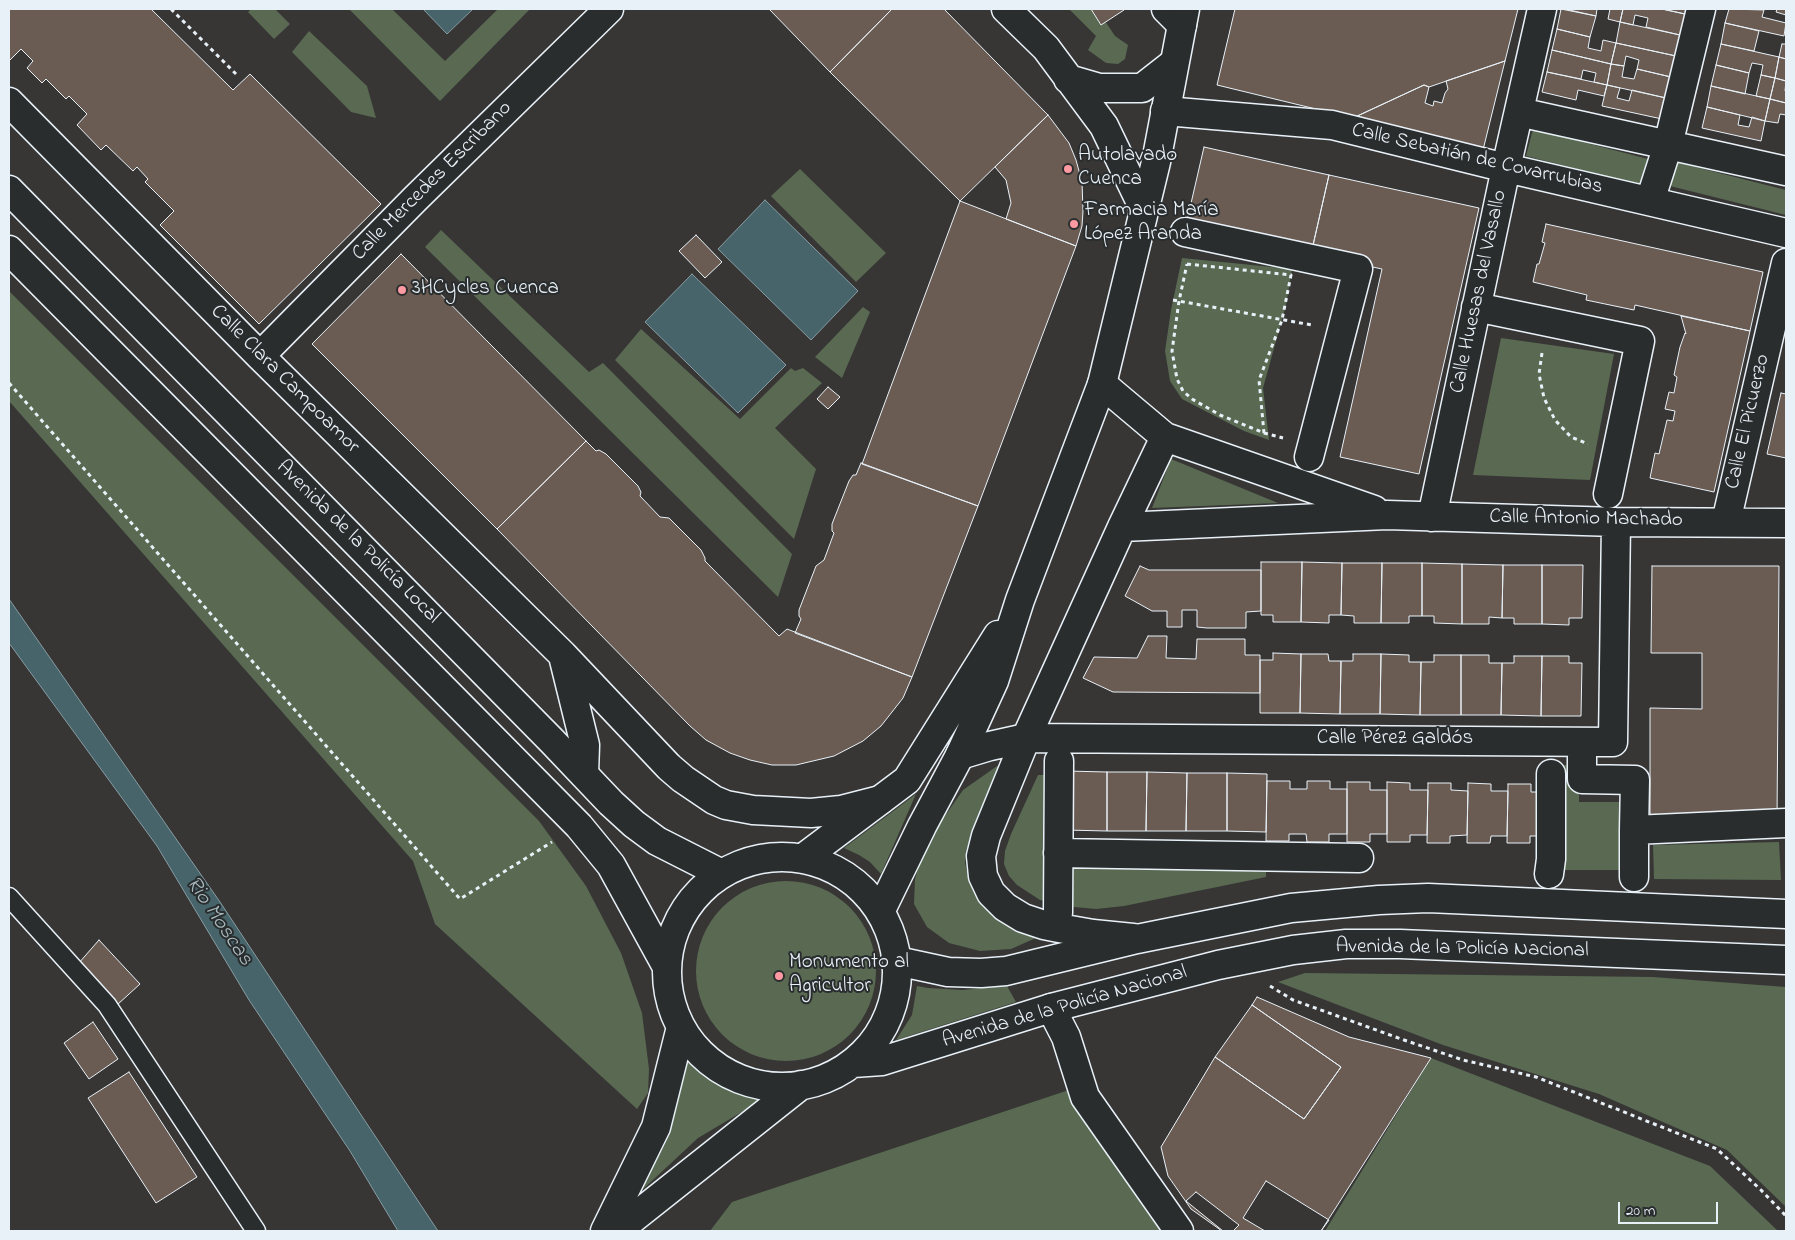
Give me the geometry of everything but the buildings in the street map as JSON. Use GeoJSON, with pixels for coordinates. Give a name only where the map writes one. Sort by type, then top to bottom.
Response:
{"type":"FeatureCollection","features":[{"type":"Feature","properties":{"kind":"street","name":"Calle Mercedes Escribano"},"geometry":{"type":"LineString","coordinates":[[260,356],[415,199],[609,9]]}},
{"type":"Feature","properties":{"kind":"street"},"geometry":{"type":"LineString","coordinates":[[1006,9],[1046,48],[1104,126],[1144,209]]}},
{"type":"Feature","properties":{"kind":"street","name":"Calle Huesas del Vasallo"},"geometry":{"type":"LineString","coordinates":[[1432,517],[1506,168],[1542,9]]}},
{"type":"Feature","properties":{"kind":"street"},"geometry":{"type":"LineString","coordinates":[[1650,201],[1668,145],[1701,9]]}},
{"type":"Feature","properties":{"kind":"street"},"geometry":{"type":"LineString","coordinates":[[880,912],[922,826],[960,755],[994,680],[1020,600],[1102,384],[1156,162],[1174,63],[1178,14]]}},
{"type":"Feature","properties":{"kind":"street"},"geometry":{"type":"LineString","coordinates":[[1068,79],[1099,88],[1142,88],[1174,63]]}},
{"type":"Feature","properties":{"kind":"street","name":"Calle Clara Campoamor"},"geometry":{"type":"LineString","coordinates":[[9,102],[260,356],[563,656],[669,767],[714,800],[726,806],[753,810],[811,813],[841,810],[880,800]]}},
{"type":"Feature","properties":{"kind":"street","name":"Calle Sebatián de Covarrubias"},"geometry":{"type":"LineString","coordinates":[[1165,111],[1332,125],[1506,168],[1786,233]]}},
{"type":"Feature","properties":{"kind":"street"},"geometry":{"type":"LineString","coordinates":[[1519,112],[1786,171]]}},
{"type":"Feature","properties":{"kind":"street","name":"Avenida de la Policía Local"},"geometry":{"type":"LineString","coordinates":[[9,190],[611,803],[657,841],[722,874]]}},
{"type":"Feature","properties":{"kind":"street"},"geometry":{"type":"LineString","coordinates":[[1184,232],[1358,269],[1309,457]]}},
{"type":"Feature","properties":{"kind":"street","name":"Avenida de la Policía Local"},"geometry":{"type":"LineString","coordinates":[[9,250],[579,826],[611,865],[667,967]]}},
{"type":"Feature","properties":{"kind":"street","name":"Calle El Picuerzo"},"geometry":{"type":"LineString","coordinates":[[1726,522],[1786,263]]}},
{"type":"Feature","properties":{"kind":"street"},"geometry":{"type":"LineString","coordinates":[[1476,307],[1640,341],[1608,494]]}},
{"type":"Feature","properties":{"kind":"street","name":"Calle Antonio Machado"},"geometry":{"type":"LineString","coordinates":[[1102,384],[1165,437],[1387,515]]}},
{"type":"Feature","properties":{"kind":"street"},"geometry":{"type":"LineString","coordinates":[[1137,939],[1093,934],[1044,925],[1023,918],[1004,907],[991,893],[980,865],[983,846],[1026,738],[1165,437]]}},
{"type":"Feature","properties":{"kind":"street","name":"Calle Antonio Machado"},"geometry":{"type":"LineString","coordinates":[[1122,527],[1387,515],[1616,522],[1786,523]]}},
{"type":"Feature","properties":{"kind":"street","name":"Calle Pérez Galdós"},"geometry":{"type":"LineString","coordinates":[[960,755],[1026,738],[1613,742],[1616,522]]}},
{"type":"Feature","properties":{"kind":"street"},"geometry":{"type":"LineString","coordinates":[[802,859],[907,780],[1020,600]]}},
{"type":"Feature","properties":{"kind":"street"},"geometry":{"type":"LineString","coordinates":[[563,656],[585,745],[584,774]]}},
{"type":"Feature","properties":{"kind":"street"},"geometry":{"type":"LineString","coordinates":[[1582,742],[1582,779],[1635,780],[1634,877]]}},
{"type":"Feature","properties":{"kind":"street"},"geometry":{"type":"LineString","coordinates":[[1058,761],[1058,913]]}},
{"type":"Feature","properties":{"kind":"street"},"geometry":{"type":"LineString","coordinates":[[1549,874],[1551,859],[1551,774]]}},
{"type":"Feature","properties":{"kind":"street"},"geometry":{"type":"LineString","coordinates":[[1634,830],[1786,823]]}},
{"type":"Feature","properties":{"kind":"street"},"geometry":{"type":"LineString","coordinates":[[1058,853],[1359,858]]}},
{"type":"Feature","properties":{"kind":"street"},"geometry":{"type":"LineString","coordinates":[[775,857],[802,859],[818,863],[847,877],[870,899],[880,912],[889,930],[896,960],[896,990],[888,1017],[873,1042],[853,1063],[828,1077],[801,1086],[765,1086],[748,1082],[716,1066],[702,1055],[681,1028],[671,1005],[667,980],[670,943],[680,919],[693,899],[702,889],[734,867],[775,857]]}},
{"type":"Feature","properties":{"kind":"street","name":"Avenida de la Policía Nacional"},"geometry":{"type":"LineString","coordinates":[[896,960],[948,972],[980,973],[1006,970],[1137,939],[1291,908],[1379,900],[1428,898],[1786,914]]}},
{"type":"Feature","properties":{"kind":"street","name":"Avenida de la Policía Nacional"},"geometry":{"type":"LineString","coordinates":[[853,1063],[882,1061],[1051,1008],[1218,965],[1293,950],[1346,944],[1400,944],[1786,960]]}},
{"type":"Feature","properties":{"kind":"street"},"geometry":{"type":"LineString","coordinates":[[1051,1008],[1066,1037],[1085,1097],[1179,1231]]}},
{"type":"Feature","properties":{"kind":"street"},"geometry":{"type":"LineString","coordinates":[[605,1231],[656,1127],[681,1028]]}},
{"type":"Feature","properties":{"kind":"street"},"geometry":{"type":"LineString","coordinates":[[616,1231],[801,1086]]}},
{"type":"Feature","properties":{"kind":"lane"},"geometry":{"type":"LineString","coordinates":[[9,897],[107,1005],[256,1231]]}},
{"type":"Feature","properties":{"kind":"path"},"geometry":{"type":"LineString","coordinates":[[171,9],[236,74]]}},
{"type":"Feature","properties":{"kind":"path"},"geometry":{"type":"LineString","coordinates":[[1187,264],[1291,274],[1282,320],[1259,380],[1264,433],[1208,408],[1192,399],[1183,390],[1177,379],[1172,351],[1179,301],[1187,264]]}},
{"type":"Feature","properties":{"kind":"path"},"geometry":{"type":"LineString","coordinates":[[1173,300],[1282,320]]}},
{"type":"Feature","properties":{"kind":"path"},"geometry":{"type":"LineString","coordinates":[[1550,354],[1541,353],[1538,374],[1544,398],[1555,420],[1571,437],[1596,446]]}},
{"type":"Feature","properties":{"kind":"path"},"geometry":{"type":"LineString","coordinates":[[9,382],[460,899],[579,826]]}},
{"type":"Feature","properties":{"kind":"path"},"geometry":{"type":"LineString","coordinates":[[1264,983],[1293,1000],[1404,1040],[1463,1060],[1536,1076],[1717,1149],[1786,1216]]}},
{"type":"Feature","properties":{"kind":"green space"},"geometry":{"type":"Polygon","coordinates":[[[251,9],[275,9],[290,24],[274,39],[248,12],[251,9]]]}},
{"type":"Feature","properties":{"kind":"green space"},"geometry":{"type":"Polygon","coordinates":[[[349,9],[392,9],[445,61],[498,9],[530,9],[440,101],[349,9]]]}},
{"type":"Feature","properties":{"kind":"green space"},"geometry":{"type":"Polygon","coordinates":[[[1069,9],[1097,9],[1115,36],[1128,45],[1125,59],[1118,64],[1106,63],[1088,50],[1096,36],[1069,9]]]}},
{"type":"Feature","properties":{"kind":"green space"},"geometry":{"type":"Polygon","coordinates":[[[309,31],[367,86],[376,118],[351,112],[292,52],[309,31]]]}},
{"type":"Feature","properties":{"kind":"green space"},"geometry":{"type":"Polygon","coordinates":[[[1533,129],[1648,159],[1641,185],[1526,156],[1533,129]]]}},
{"type":"Feature","properties":{"kind":"green space"},"geometry":{"type":"Polygon","coordinates":[[[1668,160],[1786,190],[1786,215],[1662,184],[1668,160]]]}},
{"type":"Feature","properties":{"kind":"green space"},"geometry":{"type":"Polygon","coordinates":[[[800,169],[886,253],[856,282],[771,196],[800,169]]]}},
{"type":"Feature","properties":{"kind":"green space"},"geometry":{"type":"Polygon","coordinates":[[[441,230],[589,372],[603,363],[792,554],[778,597],[425,247],[441,230]]]}},
{"type":"Feature","properties":{"kind":"green space"},"geometry":{"type":"Polygon","coordinates":[[[1182,258],[1292,269],[1286,305],[1263,388],[1269,440],[1244,431],[1182,399],[1170,381],[1165,351],[1182,258]]]}},
{"type":"Feature","properties":{"kind":"green space"},"geometry":{"type":"Polygon","coordinates":[[[9,291],[539,821],[586,886],[621,953],[642,1013],[649,1069],[648,1093],[637,1109],[435,924],[413,861],[9,401],[9,291]]]}},
{"type":"Feature","properties":{"kind":"green space"},"geometry":{"type":"Polygon","coordinates":[[[863,307],[870,312],[842,378],[815,357],[863,307]]]}},
{"type":"Feature","properties":{"kind":"green space"},"geometry":{"type":"Polygon","coordinates":[[[641,329],[740,419],[791,368],[795,371],[803,368],[822,383],[775,428],[816,469],[794,539],[615,360],[641,329]]]}},
{"type":"Feature","properties":{"kind":"green space"},"geometry":{"type":"Polygon","coordinates":[[[1501,338],[1614,354],[1590,480],[1473,475],[1501,338]]]}},
{"type":"Feature","properties":{"kind":"green space"},"geometry":{"type":"Polygon","coordinates":[[[1171,459],[1278,503],[1152,508],[1171,459]]]}},
{"type":"Feature","properties":{"kind":"green space"},"geometry":{"type":"Polygon","coordinates":[[[1000,764],[1002,776],[966,850],[965,863],[969,880],[982,901],[1045,934],[1011,949],[980,951],[949,943],[927,927],[914,904],[915,879],[923,851],[933,833],[963,790],[1000,764]]]}},
{"type":"Feature","properties":{"kind":"green space"},"geometry":{"type":"Polygon","coordinates":[[[1556,765],[1579,765],[1579,802],[1620,802],[1620,870],[1556,870],[1556,765]]]}},
{"type":"Feature","properties":{"kind":"green space"},"geometry":{"type":"Polygon","coordinates":[[[1038,775],[1055,775],[1053,903],[1040,900],[1017,885],[1009,876],[1004,864],[1005,851],[1011,834],[1038,775]]]}},
{"type":"Feature","properties":{"kind":"green space"},"geometry":{"type":"Polygon","coordinates":[[[916,794],[881,874],[870,862],[844,848],[916,794]]]}},
{"type":"Feature","properties":{"kind":"green space"},"geometry":{"type":"Polygon","coordinates":[[[1779,842],[1781,880],[1654,879],[1653,845],[1779,842]]]}},
{"type":"Feature","properties":{"kind":"green space"},"geometry":{"type":"Polygon","coordinates":[[[1065,856],[1266,864],[1266,877],[1124,906],[1096,909],[1074,907],[1065,904],[1065,856]]]}},
{"type":"Feature","properties":{"kind":"green space"},"geometry":{"type":"Polygon","coordinates":[[[777,881],[795,881],[820,888],[836,896],[850,907],[861,921],[869,937],[876,962],[876,980],[869,1005],[861,1021],[850,1035],[836,1046],[812,1057],[795,1061],[777,1061],[760,1057],[736,1046],[716,1028],[700,997],[696,980],[696,962],[700,945],[711,921],[729,901],[760,885],[777,881]]]}},
{"type":"Feature","properties":{"kind":"green space"},"geometry":{"type":"Polygon","coordinates":[[[1305,973],[1653,977],[1786,987],[1786,1207],[1727,1150],[1599,1094],[1443,1045],[1278,982],[1305,973]]]}},
{"type":"Feature","properties":{"kind":"green space"},"geometry":{"type":"Polygon","coordinates":[[[917,986],[962,990],[1007,986],[1016,1002],[896,1040],[912,1015],[917,986]]]}},
{"type":"Feature","properties":{"kind":"green space"},"geometry":{"type":"Polygon","coordinates":[[[684,1055],[689,1063],[714,1082],[736,1093],[767,1097],[698,1138],[640,1192],[666,1142],[677,1103],[684,1055]]]}},
{"type":"Feature","properties":{"kind":"green space"},"geometry":{"type":"Polygon","coordinates":[[[1431,1058],[1710,1166],[1778,1231],[1325,1231],[1431,1058]]]}},
{"type":"Feature","properties":{"kind":"green space"},"geometry":{"type":"Polygon","coordinates":[[[1069,1090],[1163,1231],[710,1231],[732,1202],[1069,1090]]]}},
{"type":"Feature","properties":{"kind":"water"},"geometry":{"type":"Polygon","coordinates":[[[423,9],[473,9],[447,34],[423,9]]]}},
{"type":"Feature","properties":{"kind":"water"},"geometry":{"type":"Polygon","coordinates":[[[765,200],[858,291],[811,340],[718,249],[765,200]]]}},
{"type":"Feature","properties":{"kind":"water"},"geometry":{"type":"Polygon","coordinates":[[[692,274],[786,365],[738,413],[645,322],[692,274]]]}},
{"type":"Feature","properties":{"kind":"water","name":"Rio Moscas"},"geometry":{"type":"Polygon","coordinates":[[[9,599],[220,902],[438,1231],[398,1231],[350,1151],[249,1000],[157,846],[9,643],[9,599]]]}},
{"type":"Feature","properties":{"kind":"place","name":"Autolavado Cuenca"},"geometry":{"type":"Point","coordinates":[1068,169]}},
{"type":"Feature","properties":{"kind":"place","name":"Farmacia María López Aranda"},"geometry":{"type":"Point","coordinates":[1074,224]}},
{"type":"Feature","properties":{"kind":"place","name":"3HCycles Cuenca"},"geometry":{"type":"Point","coordinates":[402,290]}},
{"type":"Feature","properties":{"kind":"place","name":"Monumento al Agricultor"},"geometry":{"type":"Point","coordinates":[779,976]}}]}
